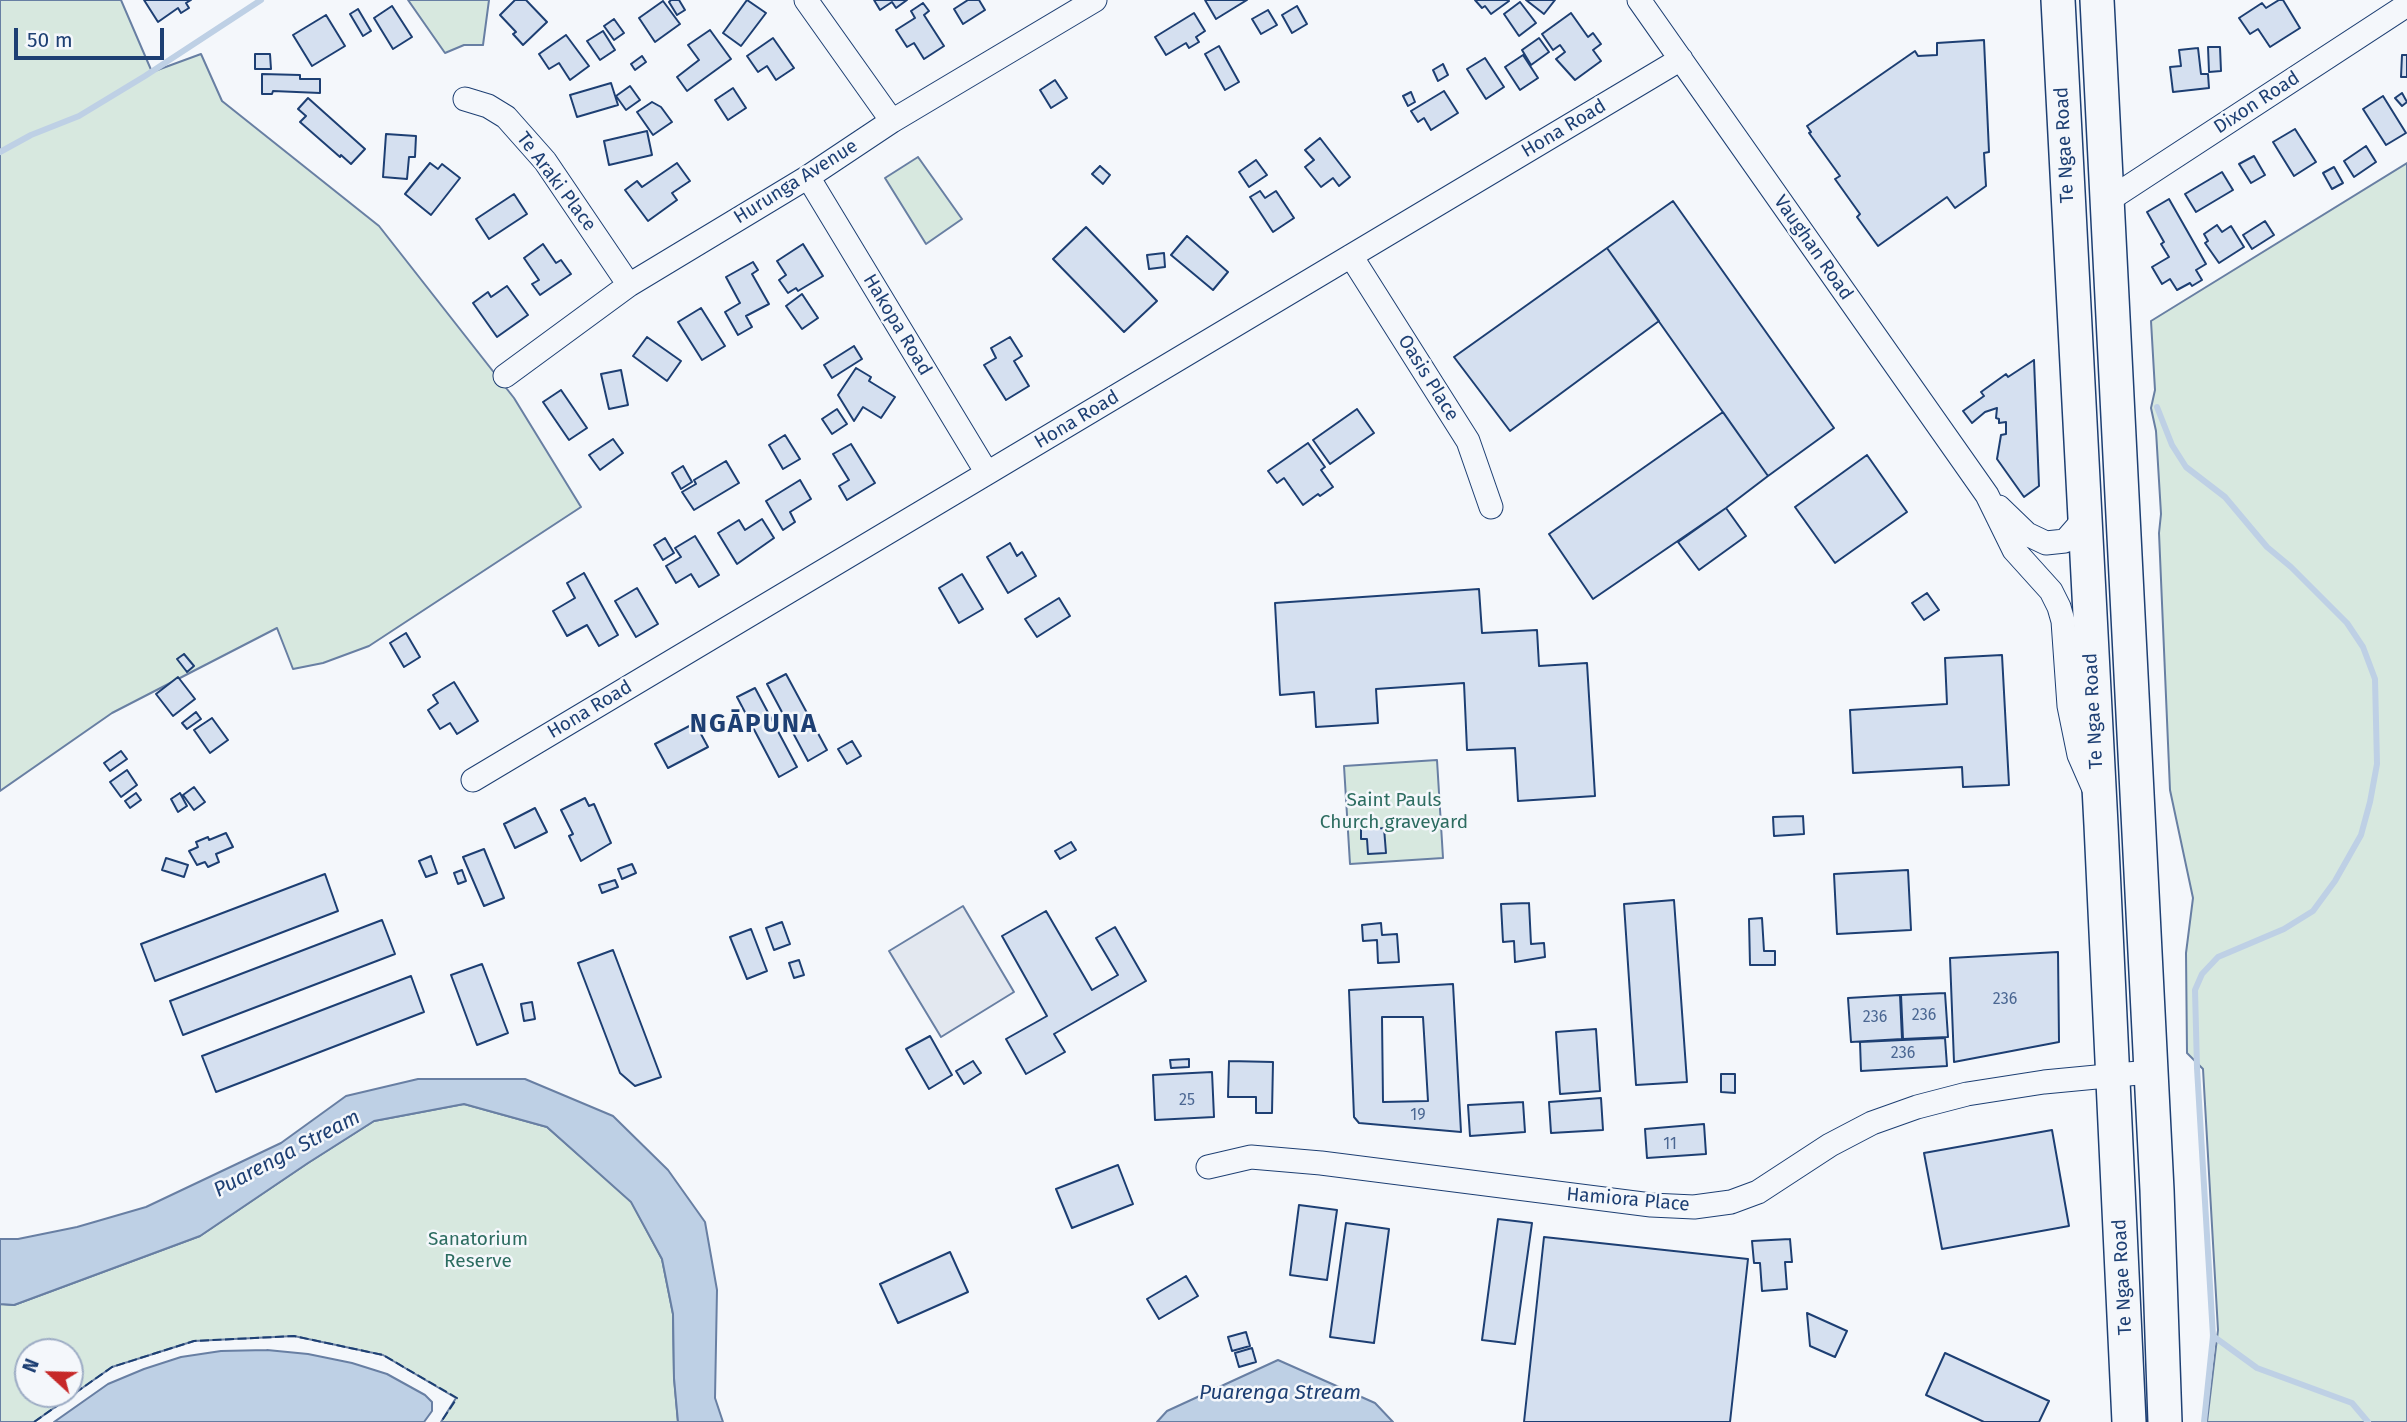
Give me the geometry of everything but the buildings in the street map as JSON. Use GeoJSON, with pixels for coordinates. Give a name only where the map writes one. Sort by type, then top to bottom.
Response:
{"type":"FeatureCollection","features":[{"type":"Feature","properties":{"kind":"highway","name":"Te Ngae Road"},"geometry":{"type":"LineString","coordinates":[[2058,0],[2129,1422]]}},
{"type":"Feature","properties":{"kind":"highway","name":"Te Ngae Road"},"geometry":{"type":"LineString","coordinates":[[2097,0],[2157,1204],[2165,1422]]}},
{"type":"Feature","properties":{"kind":"street"},"geometry":{"type":"LineString","coordinates":[[806,0],[892,121]]}},
{"type":"Feature","properties":{"kind":"street","name":"Hurunga Avenue"},"geometry":{"type":"LineString","coordinates":[[505,376],[629,285],[808,177],[892,121],[1095,0]]}},
{"type":"Feature","properties":{"kind":"street","name":"Vaughan Road"},"geometry":{"type":"LineString","coordinates":[[1639,0],[1987,495],[2014,550],[2051,591],[2059,607],[2064,635],[2069,706],[2079,755],[2099,799]]}},
{"type":"Feature","properties":{"kind":"street","name":"Dixon Road"},"geometry":{"type":"LineString","coordinates":[[2107,201],[2407,5]]}},
{"type":"Feature","properties":{"kind":"street","name":"Hona Road"},"geometry":{"type":"LineString","coordinates":[[473,780],[1681,59]]}},
{"type":"Feature","properties":{"kind":"street","name":"Te Araki Place"},"geometry":{"type":"LineString","coordinates":[[465,99],[488,106],[506,117],[545,161],[629,285]]}},
{"type":"Feature","properties":{"kind":"street","name":"Hakopa Road"},"geometry":{"type":"LineString","coordinates":[[808,177],[987,473]]}},
{"type":"Feature","properties":{"kind":"street","name":"Oasis Place"},"geometry":{"type":"LineString","coordinates":[[1351,256],[1468,441],[1491,507]]}},
{"type":"Feature","properties":{"kind":"street","name":"Vaughan Road"},"geometry":{"type":"LineString","coordinates":[[1987,495],[2027,534],[2046,543],[2065,541],[2085,518]]}},
{"type":"Feature","properties":{"kind":"street","name":"Hamiora Place"},"geometry":{"type":"LineString","coordinates":[[1208,1167],[1251,1157],[1321,1163],[1651,1205],[1694,1207],[1731,1202],[1758,1192],[1830,1145],[1872,1123],[1917,1107],[1967,1094],[2044,1082],[2149,1072]]}},
{"type":"Feature","properties":{"kind":"green space"},"geometry":{"type":"Polygon","coordinates":[[[0,0],[121,0],[152,72],[201,54],[222,101],[379,226],[514,398],[581,507],[369,646],[323,663],[293,669],[277,628],[112,713],[0,791],[0,0]]]}},
{"type":"Feature","properties":{"kind":"green space"},"geometry":{"type":"Polygon","coordinates":[[[408,0],[489,0],[483,45],[464,45],[445,53],[408,0]]]}},
{"type":"Feature","properties":{"kind":"green space"},"geometry":{"type":"Polygon","coordinates":[[[918,157],[962,219],[926,244],[885,178],[918,157]]]}},
{"type":"Feature","properties":{"kind":"green space"},"geometry":{"type":"Polygon","coordinates":[[[2407,163],[2407,1422],[2207,1422],[2218,1330],[2203,1069],[2187,1053],[2186,953],[2193,898],[2170,790],[2159,533],[2161,514],[2156,431],[2151,408],[2155,390],[2151,321],[2407,163]]]}},
{"type":"Feature","properties":{"kind":"green space","name":"Saint Pauls Church graveyard"},"geometry":{"type":"Polygon","coordinates":[[[1437,760],[1443,858],[1350,864],[1344,766],[1437,760]]]}},
{"type":"Feature","properties":{"kind":"green space","name":"Sanatorium Reserve"},"geometry":{"type":"Polygon","coordinates":[[[464,1104],[547,1127],[631,1201],[662,1259],[673,1314],[678,1422],[441,1422],[456,1398],[383,1355],[294,1336],[194,1341],[112,1367],[84,1387],[84,1338],[14,1338],[14,1408],[54,1408],[34,1422],[0,1422],[0,1304],[14,1305],[200,1236],[374,1121],[464,1104]]]}},
{"type":"Feature","properties":{"kind":"shaded area"},"geometry":{"type":"Polygon","coordinates":[[[963,906],[1014,992],[941,1037],[889,951],[963,906]]]}},
{"type":"Feature","properties":{"kind":"water","name":"Puarenga Stream"},"geometry":{"type":"Polygon","coordinates":[[[418,1079],[525,1079],[613,1116],[668,1170],[705,1222],[717,1290],[715,1398],[723,1422],[678,1422],[673,1314],[662,1259],[631,1202],[547,1127],[464,1104],[374,1121],[200,1236],[14,1305],[0,1304],[0,1239],[18,1239],[77,1227],[146,1207],[281,1143],[346,1096],[418,1079]]]}},
{"type":"Feature","properties":{"kind":"water"},"geometry":{"type":"Polygon","coordinates":[[[267,1350],[308,1354],[352,1363],[387,1374],[425,1395],[432,1402],[432,1411],[424,1422],[54,1422],[74,1408],[84,1408],[84,1401],[108,1384],[181,1357],[221,1351],[267,1350]]]}},
{"type":"Feature","properties":{"kind":"water","name":"Puarenga Stream"},"geometry":{"type":"Polygon","coordinates":[[[1278,1360],[1375,1403],[1393,1422],[1157,1422],[1167,1411],[1278,1360]]]}},
{"type":"Feature","properties":{"kind":"waterway"},"geometry":{"type":"LineString","coordinates":[[0,152],[31,135],[79,116],[261,0]]}},
{"type":"Feature","properties":{"kind":"waterway"},"geometry":{"type":"LineString","coordinates":[[2157,407],[2172,445],[2186,467],[2225,497],[2267,547],[2347,623],[2363,647],[2375,679],[2377,764],[2370,802],[2361,835],[2335,881],[2313,911],[2284,929],[2218,957],[2202,974],[2195,990],[2213,1336],[2204,1422]]}},
{"type":"Feature","properties":{"kind":"waterway"},"geometry":{"type":"LineString","coordinates":[[2213,1336],[2257,1368],[2352,1403],[2368,1422]]}},
{"type":"Feature","properties":{"kind":"fence"},"geometry":{"type":"LineString","coordinates":[[34,1422],[112,1367],[194,1341],[294,1336],[383,1355],[457,1398],[441,1422]]}},
{"type":"Feature","properties":{"kind":"district","name":"NGĀPUNA"},"geometry":{"type":"Point","coordinates":[754,725]}}]}
